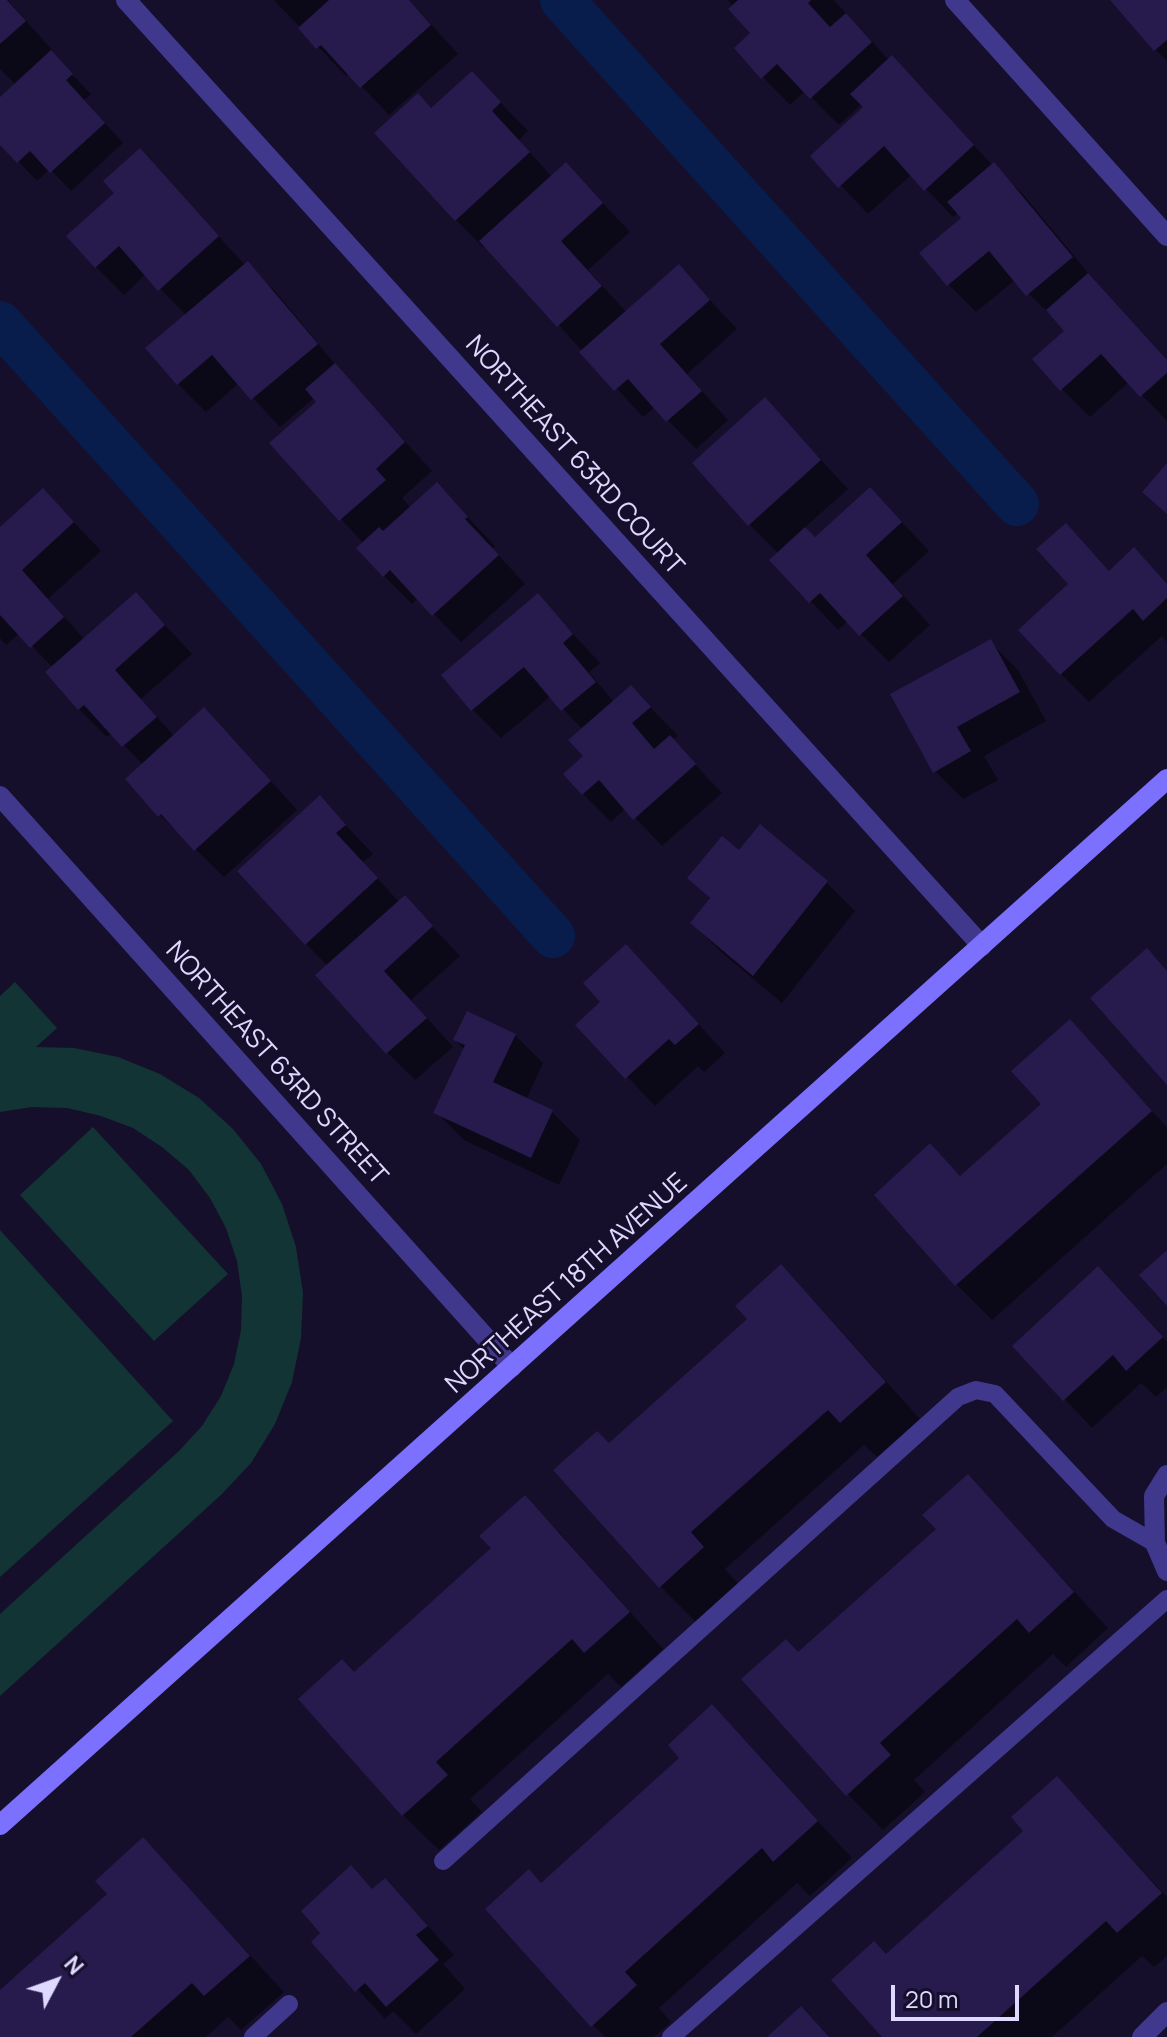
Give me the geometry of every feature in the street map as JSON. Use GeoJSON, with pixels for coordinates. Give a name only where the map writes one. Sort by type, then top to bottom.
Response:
{"type":"FeatureCollection","features":[{"type":"Feature","properties":{"kind":"street","name":"NORTHEAST 63RD COURT"},"geometry":{"type":"LineString","coordinates":[[126,0],[982,946]]}},
{"type":"Feature","properties":{"kind":"street"},"geometry":{"type":"LineString","coordinates":[[955,0],[1167,236]]}},
{"type":"Feature","properties":{"kind":"street","name":"NORTHEAST 18TH AVENUE"},"geometry":{"type":"LineString","coordinates":[[0,1825],[1167,779]]}},
{"type":"Feature","properties":{"kind":"street","name":"NORTHEAST 63RD STREET"},"geometry":{"type":"LineString","coordinates":[[0,796],[512,1367]]}},
{"type":"Feature","properties":{"kind":"street"},"geometry":{"type":"LineString","coordinates":[[1167,1475],[1154,1496],[1155,1543],[1167,1571]]}},
{"type":"Feature","properties":{"kind":"street"},"geometry":{"type":"LineString","coordinates":[[1142,2037],[1167,2012]]}},
{"type":"Feature","properties":{"kind":"lane"},"geometry":{"type":"LineString","coordinates":[[443,1861],[958,1397],[976,1390],[995,1394],[1113,1519],[1155,1543]]}},
{"type":"Feature","properties":{"kind":"lane"},"geometry":{"type":"LineString","coordinates":[[671,2037],[1167,1599]]}},
{"type":"Feature","properties":{"kind":"lane"},"geometry":{"type":"LineString","coordinates":[[253,2037],[289,2004]]}},
{"type":"Feature","properties":{"kind":"green space"},"geometry":{"type":"Polygon","coordinates":[[[15,982],[57,1028],[36,1047],[74,1048],[118,1057],[160,1074],[199,1098],[233,1129],[261,1164],[282,1204],[296,1247],[303,1293],[301,1338],[292,1382],[275,1424],[251,1463],[222,1494],[0,1696],[0,1614],[179,1451],[202,1426],[221,1396],[234,1364],[241,1330],[242,1296],[237,1261],[226,1228],[210,1198],[189,1170],[162,1147],[133,1128],[67,1108],[32,1107],[0,1112],[0,996],[15,982]]]}},
{"type":"Feature","properties":{"kind":"green space"},"geometry":{"type":"Polygon","coordinates":[[[93,1127],[228,1274],[154,1341],[20,1195],[93,1127]]]}},
{"type":"Feature","properties":{"kind":"green space"},"geometry":{"type":"Polygon","coordinates":[[[0,1230],[173,1421],[0,1577],[0,1230]]]}},
{"type":"Feature","properties":{"kind":"building"},"geometry":{"type":"Polygon","coordinates":[[[0,0],[7,0],[26,21],[0,44],[0,0]]]}},
{"type":"Feature","properties":{"kind":"building"},"geometry":{"type":"Polygon","coordinates":[[[329,0],[409,0],[431,25],[360,88],[321,45],[316,49],[298,28],[329,0]]]}},
{"type":"Feature","properties":{"kind":"building"},"geometry":{"type":"Polygon","coordinates":[[[738,0],[811,0],[808,3],[830,27],[846,13],[872,42],[810,99],[777,64],[761,79],[734,48],[750,33],[728,9],[738,0]]]}},
{"type":"Feature","properties":{"kind":"building"},"geometry":{"type":"Polygon","coordinates":[[[1110,0],[1167,0],[1167,40],[1154,51],[1110,0]]]}},
{"type":"Feature","properties":{"kind":"building"},"geometry":{"type":"Polygon","coordinates":[[[51,50],[73,74],[66,80],[105,123],[50,173],[30,151],[17,163],[0,145],[0,97],[51,50]]]}},
{"type":"Feature","properties":{"kind":"building"},"geometry":{"type":"Polygon","coordinates":[[[892,55],[974,145],[924,191],[884,146],[838,188],[810,156],[863,107],[850,94],[892,55]]]}},
{"type":"Feature","properties":{"kind":"building"},"geometry":{"type":"Polygon","coordinates":[[[472,71],[501,102],[492,111],[530,152],[455,221],[374,133],[418,93],[431,108],[472,71]]]}},
{"type":"Feature","properties":{"kind":"building"},"geometry":{"type":"Polygon","coordinates":[[[140,148],[219,236],[158,291],[119,246],[95,268],[66,236],[114,193],[103,181],[140,148]]]}},
{"type":"Feature","properties":{"kind":"building"},"geometry":{"type":"Polygon","coordinates":[[[566,162],[603,203],[561,241],[602,286],[557,327],[479,241],[566,162]]]}},
{"type":"Feature","properties":{"kind":"building"},"geometry":{"type":"Polygon","coordinates":[[[994,162],[1073,257],[1026,296],[989,251],[947,286],[919,253],[961,218],[947,202],[994,162]]]}},
{"type":"Feature","properties":{"kind":"building"},"geometry":{"type":"Polygon","coordinates":[[[248,261],[318,344],[251,400],[212,355],[177,385],[145,348],[248,261]]]}},
{"type":"Feature","properties":{"kind":"building"},"geometry":{"type":"Polygon","coordinates":[[[679,264],[710,300],[660,344],[702,391],[666,422],[628,379],[614,391],[579,352],[679,264]]]}},
{"type":"Feature","properties":{"kind":"building"},"geometry":{"type":"Polygon","coordinates":[[[1088,273],[1167,360],[1167,373],[1140,397],[1101,354],[1060,391],[1032,359],[1064,331],[1046,310],[1088,273]]]}},
{"type":"Feature","properties":{"kind":"building"},"geometry":{"type":"Polygon","coordinates":[[[335,363],[405,442],[376,469],[386,480],[339,521],[269,443],[316,402],[305,389],[335,363]]]}},
{"type":"Feature","properties":{"kind":"building"},"geometry":{"type":"Polygon","coordinates":[[[765,397],[821,460],[748,526],[692,463],[765,397]]]}},
{"type":"Feature","properties":{"kind":"building"},"geometry":{"type":"Polygon","coordinates":[[[1167,463],[1167,514],[1142,492],[1167,463]]]}},
{"type":"Feature","properties":{"kind":"building"},"geometry":{"type":"Polygon","coordinates":[[[437,482],[468,517],[465,519],[499,555],[432,616],[390,570],[383,577],[356,548],[379,527],[383,531],[437,482]]]}},
{"type":"Feature","properties":{"kind":"building"},"geometry":{"type":"Polygon","coordinates":[[[870,487],[902,522],[866,555],[903,596],[859,636],[820,593],[809,603],[769,560],[805,527],[815,537],[870,487]]]}},
{"type":"Feature","properties":{"kind":"building"},"geometry":{"type":"Polygon","coordinates":[[[43,488],[74,522],[22,570],[64,617],[30,648],[0,615],[0,527],[43,488]]]}},
{"type":"Feature","properties":{"kind":"building"},"geometry":{"type":"Polygon","coordinates":[[[1066,523],[1109,571],[1134,547],[1167,584],[1167,598],[1143,621],[1133,609],[1060,675],[1018,630],[1068,584],[1036,549],[1066,523]]]}},
{"type":"Feature","properties":{"kind":"building"},"geometry":{"type":"Polygon","coordinates":[[[136,592],[165,625],[115,670],[157,717],[122,747],[84,705],[78,710],[45,672],[136,592]]]}},
{"type":"Feature","properties":{"kind":"building"},"geometry":{"type":"Polygon","coordinates":[[[538,593],[573,634],[563,643],[596,682],[561,711],[524,667],[471,711],[441,675],[538,593]]]}},
{"type":"Feature","properties":{"kind":"building"},"geometry":{"type":"Polygon","coordinates":[[[991,639],[1020,692],[957,727],[971,751],[933,773],[890,694],[991,639]]]}},
{"type":"Feature","properties":{"kind":"building"},"geometry":{"type":"Polygon","coordinates":[[[631,685],[651,707],[632,723],[654,749],[670,735],[696,764],[633,820],[599,780],[582,795],[563,774],[583,756],[568,740],[631,685]]]}},
{"type":"Feature","properties":{"kind":"building"},"geometry":{"type":"Polygon","coordinates":[[[204,707],[271,781],[194,851],[161,814],[158,817],[125,779],[204,707]]]}},
{"type":"Feature","properties":{"kind":"building"},"geometry":{"type":"Polygon","coordinates":[[[320,795],[346,825],[336,833],[378,878],[305,945],[237,871],[320,795]]]}},
{"type":"Feature","properties":{"kind":"building"},"geometry":{"type":"Polygon","coordinates":[[[760,824],[828,881],[753,976],[690,923],[710,898],[687,878],[722,836],[739,850],[760,824]]]}},
{"type":"Feature","properties":{"kind":"building"},"geometry":{"type":"Polygon","coordinates":[[[405,895],[433,926],[384,971],[427,1018],[386,1054],[315,975],[405,895]]]}},
{"type":"Feature","properties":{"kind":"building"},"geometry":{"type":"Polygon","coordinates":[[[626,944],[699,1024],[675,1045],[669,1039],[625,1079],[575,1025],[600,1002],[583,983],[626,944]]]}},
{"type":"Feature","properties":{"kind":"building"},"geometry":{"type":"Polygon","coordinates":[[[1147,948],[1167,971],[1167,1085],[1090,998],[1147,948]]]}},
{"type":"Feature","properties":{"kind":"building"},"geometry":{"type":"Polygon","coordinates":[[[467,1011],[516,1034],[493,1082],[553,1110],[531,1158],[433,1113],[465,1045],[453,1040],[467,1011]]]}},
{"type":"Feature","properties":{"kind":"building"},"geometry":{"type":"Polygon","coordinates":[[[1070,1019],[1152,1111],[955,1286],[874,1195],[930,1143],[960,1176],[1041,1104],[1011,1071],[1070,1019]]]}},
{"type":"Feature","properties":{"kind":"building"},"geometry":{"type":"Polygon","coordinates":[[[1167,1250],[1167,1306],[1139,1275],[1167,1250]]]}},
{"type":"Feature","properties":{"kind":"building"},"geometry":{"type":"Polygon","coordinates":[[[781,1264],[886,1382],[840,1423],[828,1410],[691,1532],[704,1547],[659,1588],[553,1470],[597,1431],[609,1443],[747,1319],[735,1306],[781,1264]]]}},
{"type":"Feature","properties":{"kind":"building"},"geometry":{"type":"Polygon","coordinates":[[[1098,1266],[1163,1337],[1126,1371],[1113,1355],[1063,1401],[1012,1346],[1098,1266]]]}},
{"type":"Feature","properties":{"kind":"building"},"geometry":{"type":"Polygon","coordinates":[[[968,1474],[1074,1592],[1029,1633],[1017,1619],[880,1743],[891,1755],[846,1796],[741,1679],[786,1639],[798,1652],[936,1529],[922,1515],[968,1474]]]}},
{"type":"Feature","properties":{"kind":"building"},"geometry":{"type":"Polygon","coordinates":[[[525,1495],[630,1612],[584,1653],[572,1639],[436,1762],[448,1775],[402,1816],[298,1699],[342,1659],[354,1672],[491,1548],[479,1536],[525,1495]]]}},
{"type":"Feature","properties":{"kind":"building"},"geometry":{"type":"Polygon","coordinates":[[[712,1704],[818,1821],[773,1862],[762,1848],[625,1972],[637,1985],[591,2027],[485,1909],[529,1869],[541,1883],[679,1758],[668,1745],[712,1704]]]}},
{"type":"Feature","properties":{"kind":"building"},"geometry":{"type":"Polygon","coordinates":[[[1057,1776],[1162,1893],[1117,1933],[1106,1921],[977,2037],[882,2037],[831,1980],[874,1941],[886,1954],[1023,1831],[1011,1817],[1057,1776]]]}},
{"type":"Feature","properties":{"kind":"building"},"geometry":{"type":"Polygon","coordinates":[[[143,1837],[250,1956],[204,1996],[192,1983],[131,2037],[0,2037],[0,1990],[107,1894],[95,1881],[143,1837]]]}},
{"type":"Feature","properties":{"kind":"building"},"geometry":{"type":"Polygon","coordinates":[[[351,1865],[372,1889],[385,1878],[428,1926],[416,1935],[439,1960],[386,2007],[365,1983],[355,1992],[311,1942],[320,1933],[301,1911],[351,1865]]]}},
{"type":"Feature","properties":{"kind":"building"},"geometry":{"type":"Polygon","coordinates":[[[801,2006],[829,2037],[767,2037],[801,2006]]]}},
{"type":"Feature","properties":{"kind":"waterway"},"geometry":{"type":"LineString","coordinates":[[562,0],[1017,504]]}},
{"type":"Feature","properties":{"kind":"waterway"},"geometry":{"type":"LineString","coordinates":[[0,323],[553,936]]}}]}
